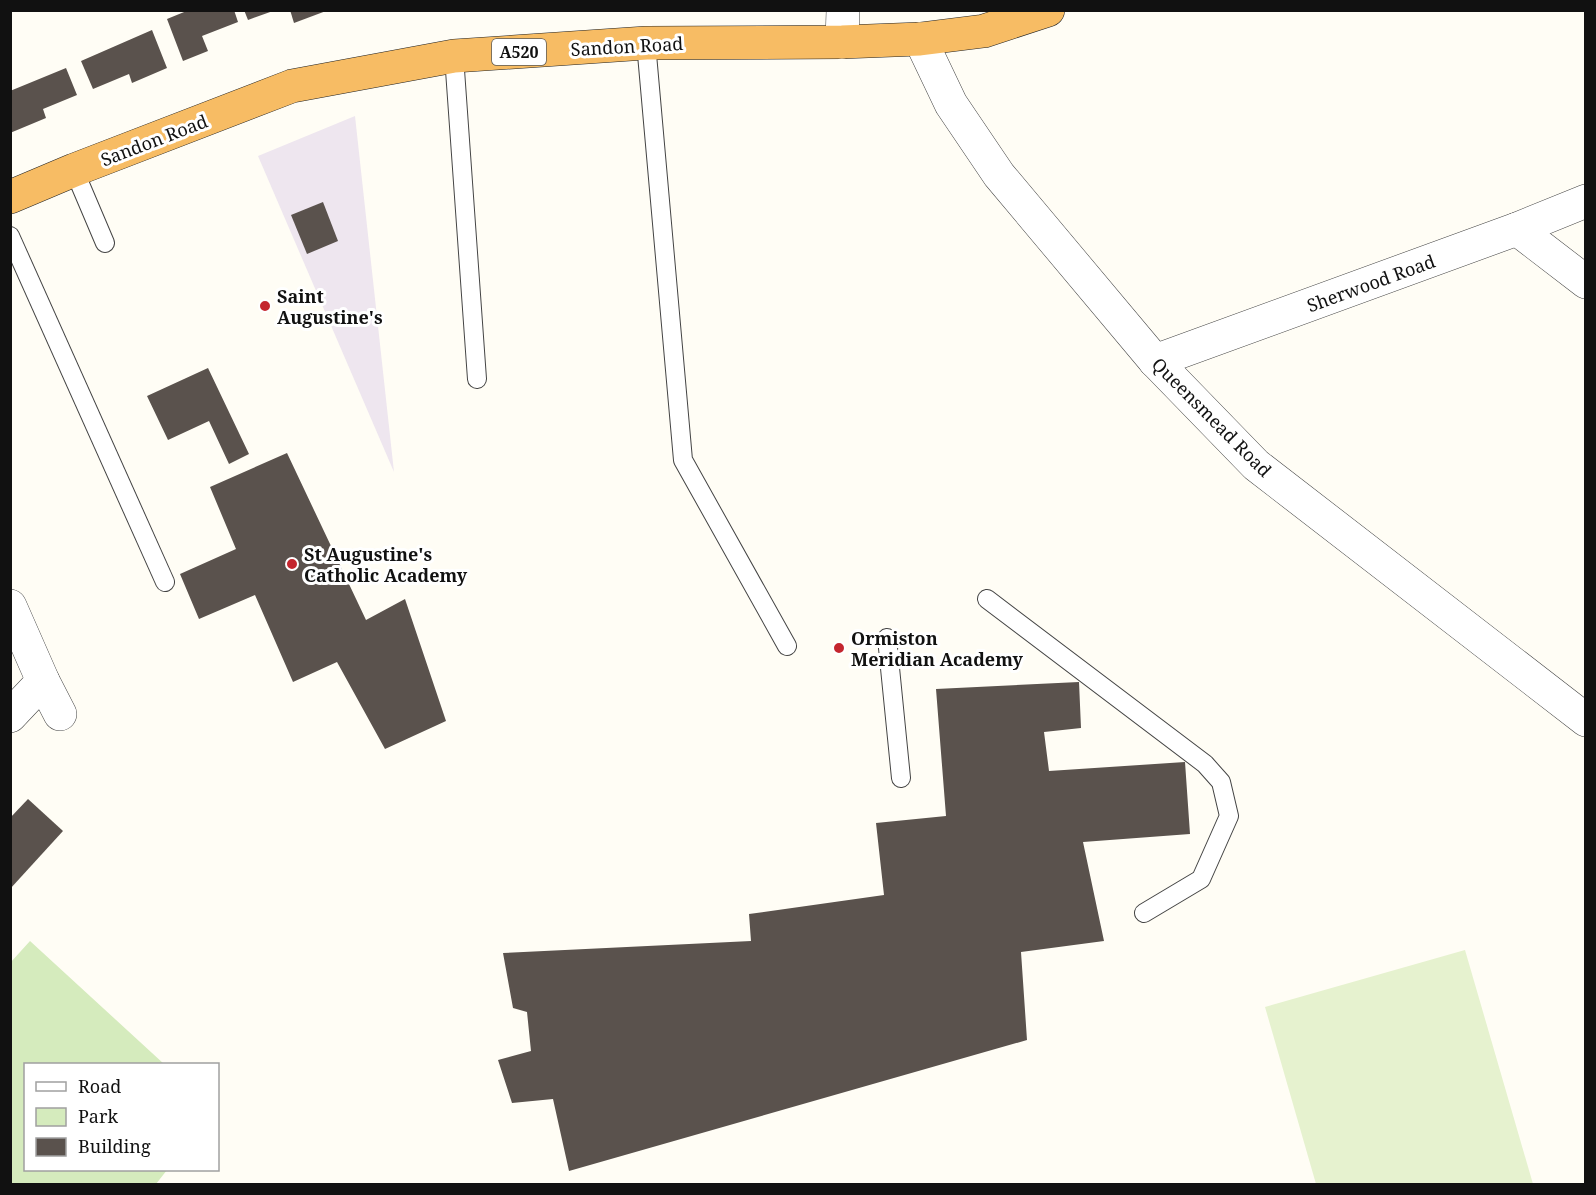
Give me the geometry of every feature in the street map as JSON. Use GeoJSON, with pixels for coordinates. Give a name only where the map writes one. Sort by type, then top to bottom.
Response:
{"type":"FeatureCollection","features":[{"type":"Feature","properties":{"kind":"highway","name":"Sandon Road"},"geometry":{"type":"LineString","coordinates":[[10,197],[291,86],[454,56],[646,43],[842,42],[920,39],[984,31],[1048,10]]}},
{"type":"Feature","properties":{"kind":"street"},"geometry":{"type":"LineString","coordinates":[[842,42],[843,10]]}},
{"type":"Feature","properties":{"kind":"street","name":"Queensmead Road"},"geometry":{"type":"LineString","coordinates":[[920,39],[951,104],[999,175],[1155,361],[1256,465],[1586,720]]}},
{"type":"Feature","properties":{"kind":"street","name":"Sherwood Road"},"geometry":{"type":"LineString","coordinates":[[1155,361],[1517,229],[1586,201]]}},
{"type":"Feature","properties":{"kind":"street"},"geometry":{"type":"LineString","coordinates":[[1517,229],[1586,282]]}},
{"type":"Feature","properties":{"kind":"street"},"geometry":{"type":"LineString","coordinates":[[10,606],[60,714]]}},
{"type":"Feature","properties":{"kind":"street"},"geometry":{"type":"LineString","coordinates":[[10,716],[43,681]]}},
{"type":"Feature","properties":{"kind":"lane"},"geometry":{"type":"LineString","coordinates":[[646,43],[683,460],[787,646]]}},
{"type":"Feature","properties":{"kind":"lane"},"geometry":{"type":"LineString","coordinates":[[454,56],[477,379]]}},
{"type":"Feature","properties":{"kind":"lane"},"geometry":{"type":"LineString","coordinates":[[74,170],[105,243]]}},
{"type":"Feature","properties":{"kind":"lane"},"geometry":{"type":"LineString","coordinates":[[10,236],[165,582]]}},
{"type":"Feature","properties":{"kind":"lane"},"geometry":{"type":"LineString","coordinates":[[987,599],[1205,764],[1221,782],[1229,816],[1201,879],[1144,913]]}},
{"type":"Feature","properties":{"kind":"lane"},"geometry":{"type":"LineString","coordinates":[[887,638],[901,778]]}},
{"type":"Feature","properties":{"kind":"shaded area"},"geometry":{"type":"Polygon","coordinates":[[[355,116],[394,472],[258,156],[355,116]]]}},
{"type":"Feature","properties":{"kind":"green space"},"geometry":{"type":"Polygon","coordinates":[[[30,941],[163,1063],[24,1063],[24,1171],[166,1171],[156,1184],[11,1184],[11,962],[30,941]]]}},
{"type":"Feature","properties":{"kind":"green space"},"geometry":{"type":"Polygon","coordinates":[[[1465,950],[1533,1184],[1316,1184],[1265,1007],[1465,950]]]}},
{"type":"Feature","properties":{"kind":"building"},"geometry":{"type":"Polygon","coordinates":[[[189,10],[234,10],[238,22],[202,36],[208,51],[183,61],[167,19],[189,10]]]}},
{"type":"Feature","properties":{"kind":"building"},"geometry":{"type":"Polygon","coordinates":[[[244,10],[273,10],[273,11],[248,20],[244,10]]]}},
{"type":"Feature","properties":{"kind":"building"},"geometry":{"type":"Polygon","coordinates":[[[290,10],[326,10],[326,11],[294,23],[290,10]]]}},
{"type":"Feature","properties":{"kind":"building"},"geometry":{"type":"Polygon","coordinates":[[[152,30],[167,68],[132,83],[129,74],[93,89],[81,61],[152,30]]]}},
{"type":"Feature","properties":{"kind":"building"},"geometry":{"type":"Polygon","coordinates":[[[66,68],[77,95],[43,109],[46,118],[10,133],[10,91],[66,68]]]}},
{"type":"Feature","properties":{"kind":"building"},"geometry":{"type":"Polygon","coordinates":[[[323,202],[338,241],[307,254],[291,215],[323,202]]]}},
{"type":"Feature","properties":{"kind":"building"},"geometry":{"type":"Polygon","coordinates":[[[208,368],[249,454],[229,464],[209,421],[168,440],[147,396],[208,368]]]}},
{"type":"Feature","properties":{"kind":"building"},"geometry":{"type":"Polygon","coordinates":[[[287,453],[366,620],[405,599],[446,721],[385,749],[337,662],[293,682],[255,595],[199,619],[180,574],[236,549],[210,487],[287,453]]]}},
{"type":"Feature","properties":{"kind":"building"},"geometry":{"type":"Polygon","coordinates":[[[1079,682],[1081,728],[1044,732],[1049,771],[1185,762],[1190,834],[1083,842],[1104,941],[1021,952],[1027,1040],[569,1171],[553,1099],[512,1103],[498,1060],[531,1051],[527,1012],[513,1008],[503,953],[751,941],[749,914],[884,895],[876,823],[946,816],[936,689],[1079,682]]]}},
{"type":"Feature","properties":{"kind":"building"},"geometry":{"type":"Polygon","coordinates":[[[28,799],[63,831],[10,889],[10,818],[28,799]]]}},
{"type":"Feature","properties":{"kind":"place","name":"Saint Augustine's"},"geometry":{"type":"Point","coordinates":[265,306]}},
{"type":"Feature","properties":{"kind":"place","name":"St Augustine's Catholic Academy"},"geometry":{"type":"Point","coordinates":[292,564]}},
{"type":"Feature","properties":{"kind":"place","name":"Ormiston Meridian Academy"},"geometry":{"type":"Point","coordinates":[839,648]}}]}
